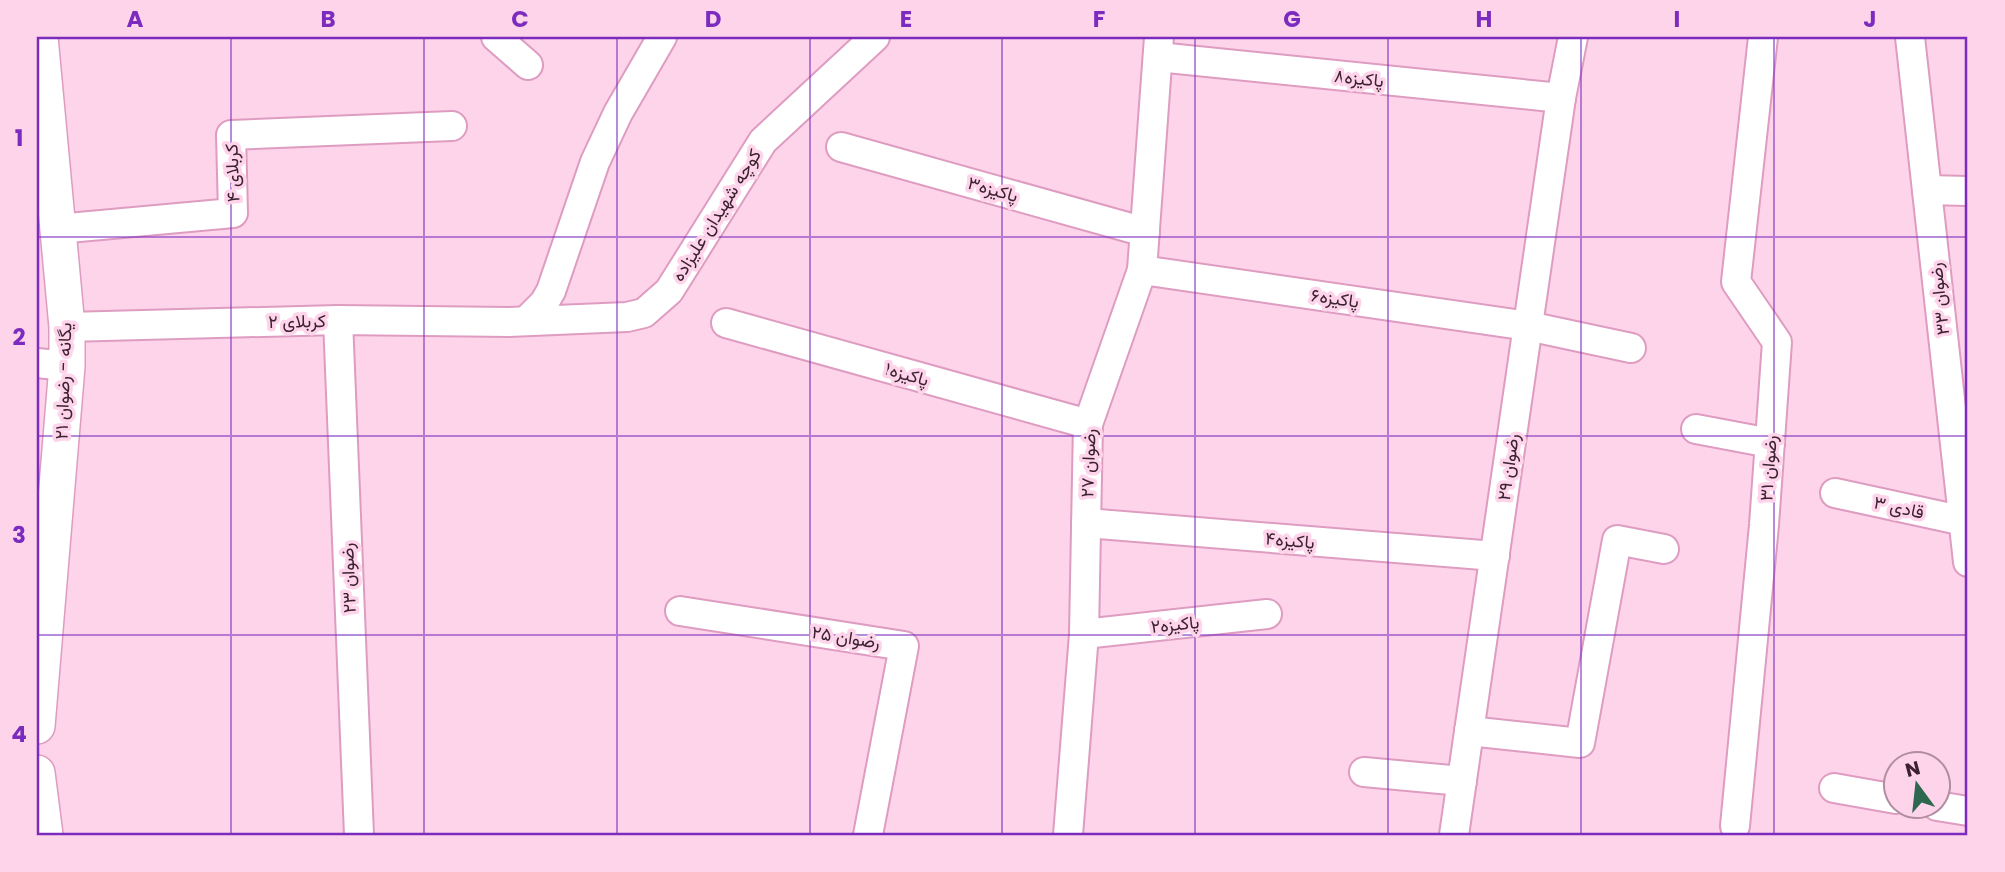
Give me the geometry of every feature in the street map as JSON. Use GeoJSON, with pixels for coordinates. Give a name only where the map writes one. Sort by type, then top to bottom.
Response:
{"type":"FeatureCollection","features":[{"type":"Feature","properties":{"kind":"street","name":"یگانه - رضوان ۲۱"},"geometry":{"type":"LineString","coordinates":[[37,726],[52,365],[67,327],[40,37]]}},
{"type":"Feature","properties":{"kind":"street"},"geometry":{"type":"LineString","coordinates":[[496,37],[528,65]]}},
{"type":"Feature","properties":{"kind":"street"},"geometry":{"type":"LineString","coordinates":[[527,320],[544,303],[551,290],[595,162],[618,113],[662,37]]}},
{"type":"Feature","properties":{"kind":"street","name":"کوچه شهیدان علیزاده"},"geometry":{"type":"LineString","coordinates":[[527,320],[627,317],[644,313],[658,302],[669,290],[763,141],[875,37]]}},
{"type":"Feature","properties":{"kind":"street","name":"رضوان ۲۹"},"geometry":{"type":"LineString","coordinates":[[1454,835],[1561,98],[1573,37]]}},
{"type":"Feature","properties":{"kind":"street","name":"رضوان ۳۱"},"geometry":{"type":"LineString","coordinates":[[1735,826],[1764,525],[1777,342],[1737,282],[1763,37]]}},
{"type":"Feature","properties":{"kind":"street","name":"رضوان ۳۳"},"geometry":{"type":"LineString","coordinates":[[1910,37],[1968,562]]}},
{"type":"Feature","properties":{"kind":"street","name":"پاکیزه۸"},"geometry":{"type":"LineString","coordinates":[[1159,47],[1561,98]]}},
{"type":"Feature","properties":{"kind":"street","name":"رضوان ۲۷"},"geometry":{"type":"LineString","coordinates":[[1068,835],[1084,634],[1088,424],[1142,271],[1159,47]]}},
{"type":"Feature","properties":{"kind":"street","name":"کربلای ۴"},"geometry":{"type":"LineString","coordinates":[[57,229],[233,213],[231,135],[452,126]]}},
{"type":"Feature","properties":{"kind":"street","name":"پاکیزه۳"},"geometry":{"type":"LineString","coordinates":[[841,147],[1145,232]]}},
{"type":"Feature","properties":{"kind":"street"},"geometry":{"type":"LineString","coordinates":[[1927,190],[1968,191]]}},
{"type":"Feature","properties":{"kind":"street","name":"پاکیزه۶"},"geometry":{"type":"LineString","coordinates":[[1142,271],[1528,326],[1631,348]]}},
{"type":"Feature","properties":{"kind":"street","name":"کربلای ۲"},"geometry":{"type":"LineString","coordinates":[[67,327],[338,320],[527,320]]}},
{"type":"Feature","properties":{"kind":"street","name":"رضوان ۲۳"},"geometry":{"type":"LineString","coordinates":[[338,320],[359,835]]}},
{"type":"Feature","properties":{"kind":"street","name":"پاکیزه۱"},"geometry":{"type":"LineString","coordinates":[[726,323],[1088,424]]}},
{"type":"Feature","properties":{"kind":"street"},"geometry":{"type":"LineString","coordinates":[[1696,429],[1770,443]]}},
{"type":"Feature","properties":{"kind":"street","name":"قادی ۳"},"geometry":{"type":"LineString","coordinates":[[1835,494],[1964,521]]}},
{"type":"Feature","properties":{"kind":"street","name":"پاکیزه۴"},"geometry":{"type":"LineString","coordinates":[[1086,523],[1494,556]]}},
{"type":"Feature","properties":{"kind":"street"},"geometry":{"type":"LineString","coordinates":[[1469,731],[1580,743],[1617,540],[1664,549]]}},
{"type":"Feature","properties":{"kind":"street","name":"رضوان ۲۵"},"geometry":{"type":"LineString","coordinates":[[680,611],[904,646],[868,835]]}},
{"type":"Feature","properties":{"kind":"street","name":"پاکیزه۲"},"geometry":{"type":"LineString","coordinates":[[1084,634],[1267,614]]}},
{"type":"Feature","properties":{"kind":"street"},"geometry":{"type":"LineString","coordinates":[[1364,772],[1462,781]]}},
{"type":"Feature","properties":{"kind":"street"},"geometry":{"type":"LineString","coordinates":[[37,773],[44,835]]}},
{"type":"Feature","properties":{"kind":"street"},"geometry":{"type":"LineString","coordinates":[[1834,788],[1882,797]]}}]}
